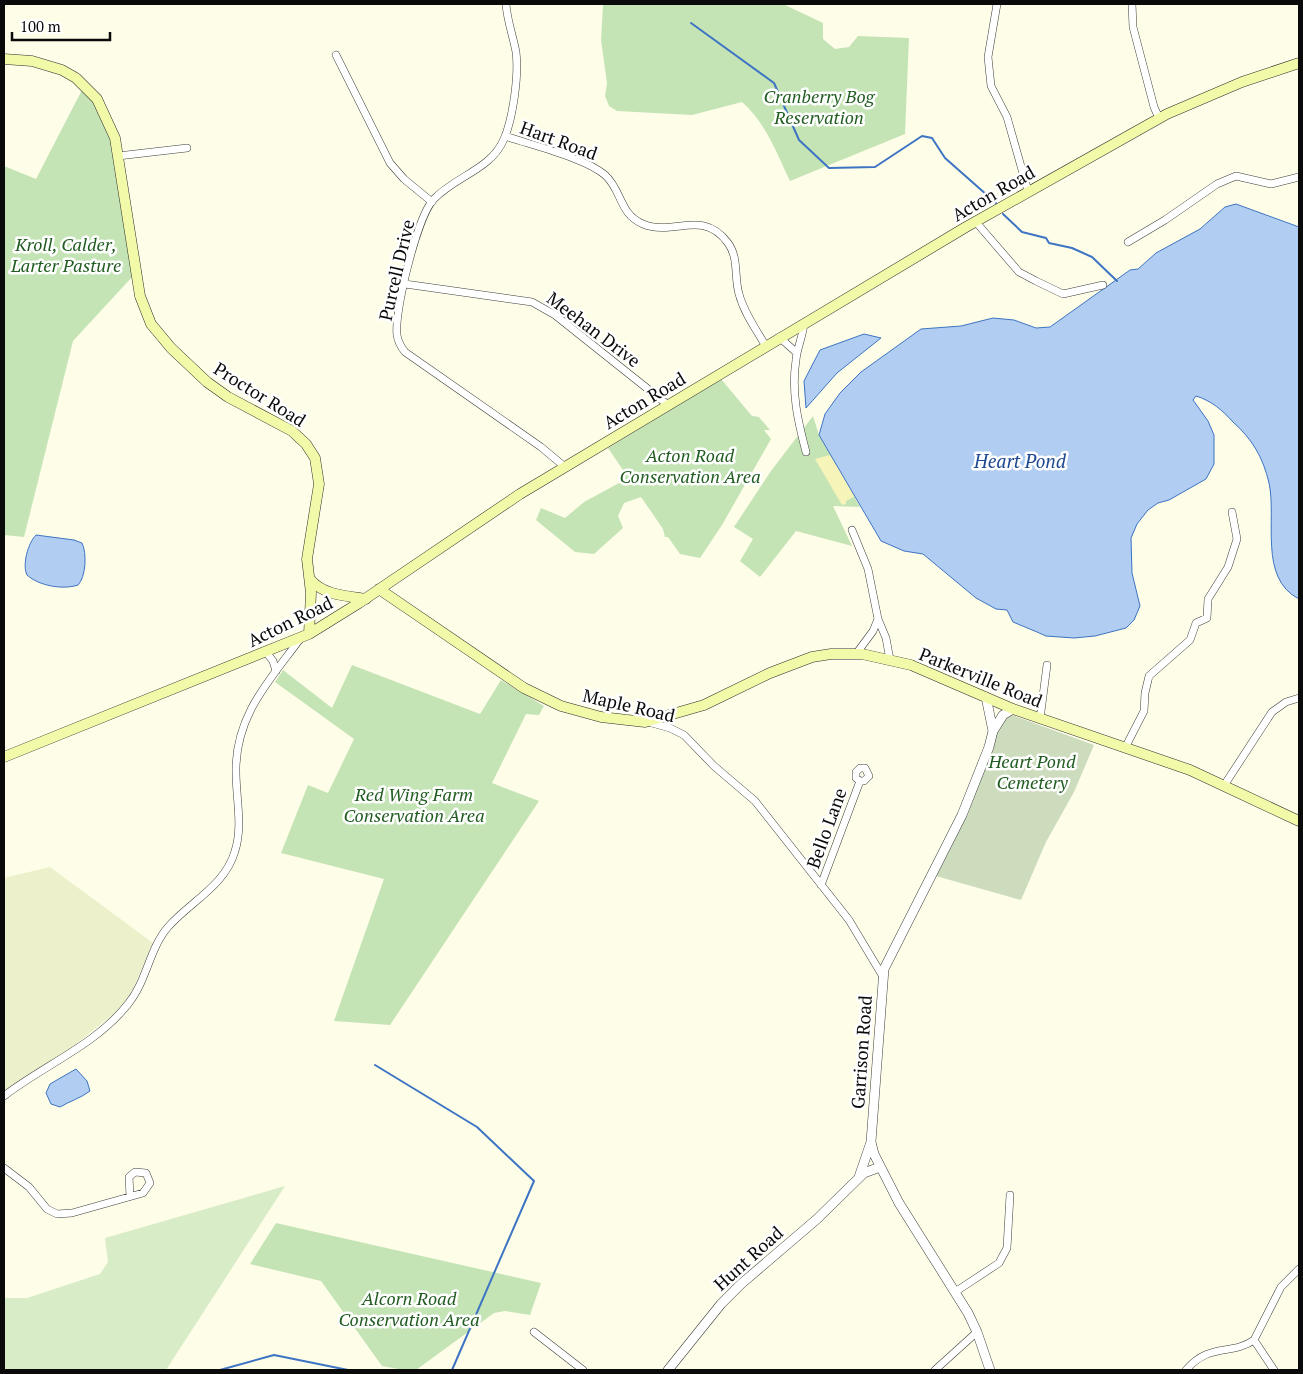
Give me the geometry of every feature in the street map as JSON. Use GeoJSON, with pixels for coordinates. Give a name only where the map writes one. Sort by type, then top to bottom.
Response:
{"type":"FeatureCollection","features":[{"type":"Feature","properties":{"kind":"main road","name":"Proctor Road"},"geometry":{"type":"LineString","coordinates":[[4,59],[48,65],[62,70],[82,83],[97,99],[105,112],[115,138],[140,296],[151,324],[171,348],[207,382],[228,397],[292,431],[306,444],[315,458],[319,484],[307,559],[312,593],[305,635]]}},
{"type":"Feature","properties":{"kind":"main road","name":"Acton Road"},"geometry":{"type":"LineString","coordinates":[[4,757],[305,635],[366,599],[493,511],[804,322],[1028,191],[1159,118],[1242,82],[1299,63]]}},
{"type":"Feature","properties":{"kind":"main road"},"geometry":{"type":"LineString","coordinates":[[310,579],[320,588],[366,599]]}},
{"type":"Feature","properties":{"kind":"main road","name":"Maple Road"},"geometry":{"type":"LineString","coordinates":[[379,589],[524,688],[548,700],[601,717],[645,722]]}},
{"type":"Feature","properties":{"kind":"main road","name":"Parkerville Road"},"geometry":{"type":"LineString","coordinates":[[645,722],[704,705],[770,673],[812,657],[856,654],[912,665],[1013,709],[1190,770],[1224,784],[1299,821]]}},
{"type":"Feature","properties":{"kind":"street","name":"Purcell Drive"},"geometry":{"type":"LineString","coordinates":[[506,4],[516,60],[515,84],[505,136],[490,160],[451,185],[432,202],[420,224],[396,328],[397,338],[405,352],[565,467]]}},
{"type":"Feature","properties":{"kind":"street"},"geometry":{"type":"LineString","coordinates":[[997,4],[988,57],[991,86],[1006,117],[1028,191]]}},
{"type":"Feature","properties":{"kind":"street"},"geometry":{"type":"LineString","coordinates":[[1132,4],[1133,26],[1154,107],[1159,118]]}},
{"type":"Feature","properties":{"kind":"street"},"geometry":{"type":"LineString","coordinates":[[336,55],[390,163],[404,179],[432,202]]}},
{"type":"Feature","properties":{"kind":"street","name":"Hart Road"},"geometry":{"type":"LineString","coordinates":[[505,136],[598,170],[611,182],[626,212],[642,224],[661,228],[698,224],[711,228],[720,234],[728,242],[734,255],[738,290],[742,303],[766,345]]}},
{"type":"Feature","properties":{"kind":"street"},"geometry":{"type":"LineString","coordinates":[[118,156],[187,148]]}},
{"type":"Feature","properties":{"kind":"street"},"geometry":{"type":"LineString","coordinates":[[1128,242],[1165,220],[1217,184],[1236,176],[1271,184],[1299,177]]}},
{"type":"Feature","properties":{"kind":"street"},"geometry":{"type":"LineString","coordinates":[[976,221],[1019,272],[1036,281],[1063,294],[1103,285]]}},
{"type":"Feature","properties":{"kind":"street","name":"Meehan Drive"},"geometry":{"type":"LineString","coordinates":[[405,284],[520,298],[532,302],[555,315],[668,404]]}},
{"type":"Feature","properties":{"kind":"street"},"geometry":{"type":"LineString","coordinates":[[804,322],[802,341],[797,353],[794,388],[806,452]]}},
{"type":"Feature","properties":{"kind":"street"},"geometry":{"type":"LineString","coordinates":[[779,337],[797,353]]}},
{"type":"Feature","properties":{"kind":"street"},"geometry":{"type":"LineString","coordinates":[[1125,748],[1144,711],[1145,693],[1149,676],[1190,640],[1196,623],[1207,618],[1208,599],[1228,567],[1238,539],[1232,512]]}},
{"type":"Feature","properties":{"kind":"street"},"geometry":{"type":"LineString","coordinates":[[852,530],[868,569],[878,619],[886,638],[890,660]]}},
{"type":"Feature","properties":{"kind":"street"},"geometry":{"type":"LineString","coordinates":[[856,654],[873,631],[878,619]]}},
{"type":"Feature","properties":{"kind":"street"},"geometry":{"type":"LineString","coordinates":[[4,1096],[84,1044],[119,1015],[139,988],[156,946],[167,928],[218,881],[231,863],[236,850],[238,833],[236,769],[239,739],[249,711],[276,671],[305,635]]}},
{"type":"Feature","properties":{"kind":"street"},"geometry":{"type":"LineString","coordinates":[[266,652],[273,661],[276,671]]}},
{"type":"Feature","properties":{"kind":"street"},"geometry":{"type":"LineString","coordinates":[[1040,719],[1047,665]]}},
{"type":"Feature","properties":{"kind":"street"},"geometry":{"type":"LineString","coordinates":[[986,697],[993,731]]}},
{"type":"Feature","properties":{"kind":"street"},"geometry":{"type":"LineString","coordinates":[[1224,784],[1272,712],[1286,702],[1299,698]]}},
{"type":"Feature","properties":{"kind":"street","name":"Garrison Road"},"geometry":{"type":"LineString","coordinates":[[990,1370],[977,1332],[907,1217],[880,1167],[871,1142],[882,975],[886,962],[911,918],[962,815],[993,731],[1003,715],[1013,709]]}},
{"type":"Feature","properties":{"kind":"street","name":"Maple Road"},"geometry":{"type":"LineString","coordinates":[[645,722],[670,728],[690,741],[714,766],[755,801],[859,935],[882,975]]}},
{"type":"Feature","properties":{"kind":"street","name":"Bello Lane"},"geometry":{"type":"LineString","coordinates":[[821,885],[860,781]]}},
{"type":"Feature","properties":{"kind":"street","name":"Hunt Road"},"geometry":{"type":"LineString","coordinates":[[858,1178],[871,1142]]}},
{"type":"Feature","properties":{"kind":"street","name":"Hunt Road"},"geometry":{"type":"LineString","coordinates":[[668,1370],[721,1304],[847,1191],[858,1178],[870,1169],[880,1167]]}},
{"type":"Feature","properties":{"kind":"street"},"geometry":{"type":"LineString","coordinates":[[4,1168],[26,1184],[47,1209],[57,1214],[72,1213],[130,1196]]}},
{"type":"Feature","properties":{"kind":"street"},"geometry":{"type":"LineString","coordinates":[[954,1292],[999,1263],[1008,1248],[1010,1195]]}},
{"type":"Feature","properties":{"kind":"street"},"geometry":{"type":"LineString","coordinates":[[1186,1370],[1198,1359],[1214,1350],[1230,1348],[1254,1340],[1282,1287],[1299,1269]]}},
{"type":"Feature","properties":{"kind":"street"},"geometry":{"type":"LineString","coordinates":[[534,1332],[583,1370]]}},
{"type":"Feature","properties":{"kind":"street"},"geometry":{"type":"LineString","coordinates":[[935,1370],[977,1332]]}},
{"type":"Feature","properties":{"kind":"street"},"geometry":{"type":"LineString","coordinates":[[1254,1340],[1274,1370]]}},
{"type":"Feature","properties":{"kind":"green space","name":"Cranberry Bog Reservation"},"geometry":{"type":"Polygon","coordinates":[[[601,4],[783,4],[823,23],[823,39],[835,49],[849,47],[858,36],[909,38],[905,134],[790,181],[758,119],[742,102],[692,115],[617,111],[609,106],[605,96],[607,83],[601,40],[603,5],[601,4]]]}},
{"type":"Feature","properties":{"kind":"green space","name":"Kroll, Calder, Larter Pasture"},"geometry":{"type":"Polygon","coordinates":[[[83,88],[94,101],[113,140],[133,276],[73,341],[24,537],[4,535],[4,166],[36,179],[83,88]]]}},
{"type":"Feature","properties":{"kind":"green space","name":"Acton Road Conservation Area"},"geometry":{"type":"Polygon","coordinates":[[[721,379],[752,416],[759,417],[770,430],[764,430],[771,439],[722,525],[700,558],[680,554],[668,537],[665,537],[663,529],[641,497],[624,503],[618,516],[623,528],[594,554],[575,552],[536,520],[541,508],[565,518],[584,502],[621,482],[625,473],[608,448],[721,379]]]}},
{"type":"Feature","properties":{"kind":"green space"},"geometry":{"type":"Polygon","coordinates":[[[813,416],[819,435],[860,507],[833,506],[852,546],[796,531],[760,577],[740,561],[753,539],[734,527],[771,471],[813,416]]]}},
{"type":"Feature","properties":{"kind":"green space","name":"Red Wing Farm Conservation Area"},"geometry":{"type":"Polygon","coordinates":[[[352,665],[480,714],[501,680],[544,706],[539,715],[526,714],[492,783],[539,801],[390,1025],[334,1021],[384,879],[281,853],[308,785],[328,793],[354,739],[275,682],[283,670],[332,708],[352,665]]]}},
{"type":"Feature","properties":{"kind":"green space","name":"Heart Pond Cemetery"},"geometry":{"type":"Polygon","coordinates":[[[1012,715],[1094,745],[1074,792],[1046,842],[1021,900],[936,876],[972,802],[998,730],[1005,718],[1012,715]]]}},
{"type":"Feature","properties":{"kind":"green space"},"geometry":{"type":"Polygon","coordinates":[[[50,867],[153,943],[133,989],[121,1008],[70,1049],[4,1091],[4,878],[50,867]]]}},
{"type":"Feature","properties":{"kind":"green space"},"geometry":{"type":"Polygon","coordinates":[[[285,1186],[166,1370],[4,1370],[4,1298],[27,1298],[100,1274],[108,1262],[105,1238],[285,1186]]]}},
{"type":"Feature","properties":{"kind":"green space","name":"Alcorn Road Conservation Area"},"geometry":{"type":"Polygon","coordinates":[[[276,1223],[541,1283],[530,1315],[505,1311],[494,1313],[416,1370],[403,1370],[382,1366],[321,1281],[250,1264],[276,1223]]]}},
{"type":"Feature","properties":{"kind":"sand"},"geometry":{"type":"Polygon","coordinates":[[[830,455],[855,496],[846,501],[846,504],[842,505],[815,459],[830,455]]]}},
{"type":"Feature","properties":{"kind":"water","name":"Heart Pond"},"geometry":{"type":"Polygon","coordinates":[[[1236,204],[1299,227],[1299,599],[1286,589],[1278,577],[1272,547],[1269,483],[1256,449],[1246,435],[1216,406],[1196,396],[1193,400],[1208,421],[1214,435],[1214,464],[1206,479],[1169,500],[1158,503],[1148,510],[1137,524],[1131,538],[1132,573],[1140,606],[1134,620],[1126,628],[1095,636],[1074,638],[1046,636],[1013,622],[1007,610],[996,609],[976,598],[923,554],[904,551],[881,541],[819,435],[825,414],[840,393],[861,372],[921,329],[961,326],[993,318],[1014,320],[1036,328],[1050,327],[1130,270],[1138,269],[1156,253],[1200,229],[1225,207],[1236,204]]]}},
{"type":"Feature","properties":{"kind":"water"},"geometry":{"type":"Polygon","coordinates":[[[864,334],[881,338],[837,373],[806,408],[804,381],[820,350],[864,334]]]}},
{"type":"Feature","properties":{"kind":"water"},"geometry":{"type":"Polygon","coordinates":[[[36,535],[74,540],[82,543],[85,553],[85,565],[83,576],[78,585],[65,587],[51,586],[38,582],[27,575],[25,566],[27,554],[36,535]]]}},
{"type":"Feature","properties":{"kind":"water"},"geometry":{"type":"Polygon","coordinates":[[[76,1069],[87,1081],[90,1091],[60,1107],[51,1104],[46,1093],[50,1084],[76,1069]]]}},
{"type":"Feature","properties":{"kind":"waterway"},"geometry":{"type":"LineString","coordinates":[[691,23],[774,83],[799,140],[829,168],[875,167],[922,136],[932,138],[945,158],[996,203]]}},
{"type":"Feature","properties":{"kind":"waterway"},"geometry":{"type":"LineString","coordinates":[[1003,214],[1022,232],[1046,238],[1049,243],[1072,248],[1092,257],[1117,281]]}},
{"type":"Feature","properties":{"kind":"waterway"},"geometry":{"type":"LineString","coordinates":[[375,1065],[477,1127],[534,1181],[452,1370]]}},
{"type":"Feature","properties":{"kind":"waterway"},"geometry":{"type":"LineString","coordinates":[[220,1370],[274,1355],[348,1370]]}},
{"type":"Feature","properties":{"kind":"waterway"},"geometry":{"type":"LineString","coordinates":[[108,1370],[120,1370]]}}]}
